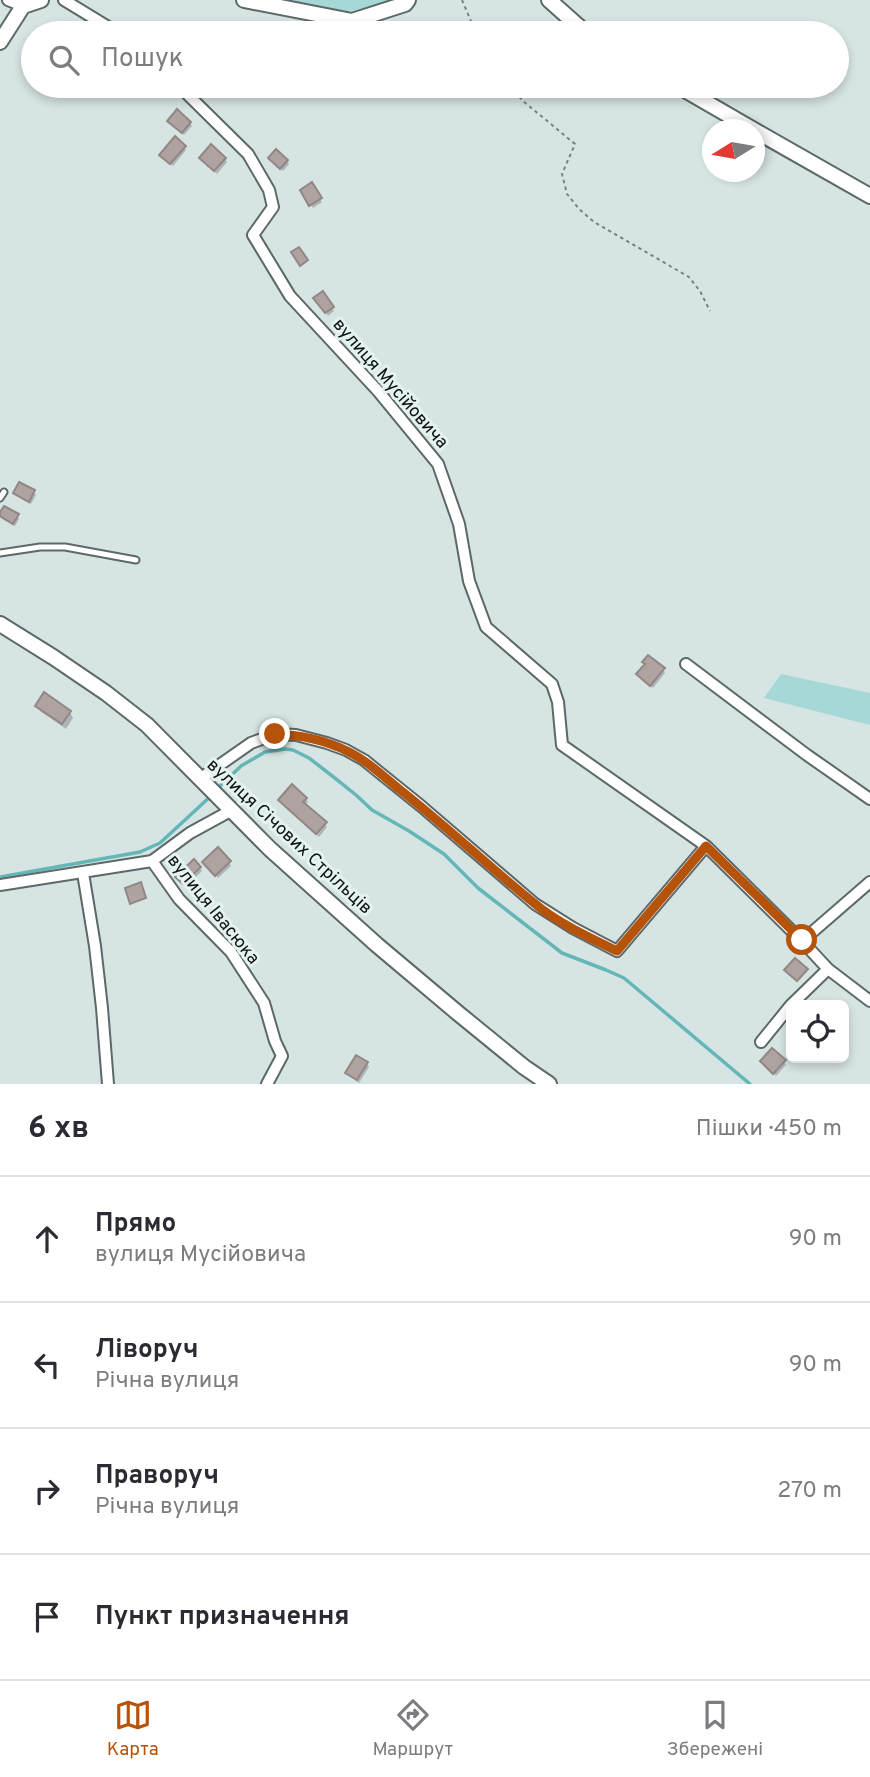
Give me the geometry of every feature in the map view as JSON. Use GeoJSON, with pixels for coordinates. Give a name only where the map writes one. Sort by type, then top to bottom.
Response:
{"type":"FeatureCollection","features":[{"type":"Feature","properties":{"kind":"street"},"geometry":{"type":"LineString","coordinates":[[8,0],[23,6]]}},
{"type":"Feature","properties":{"kind":"street"},"geometry":{"type":"LineString","coordinates":[[0,42],[23,6],[41,0]]}},
{"type":"Feature","properties":{"kind":"street"},"geometry":{"type":"LineString","coordinates":[[64,0],[98,21]]}},
{"type":"Feature","properties":{"kind":"street"},"geometry":{"type":"LineString","coordinates":[[243,0],[352,21],[405,4],[408,0]]}},
{"type":"Feature","properties":{"kind":"street"},"geometry":{"type":"LineString","coordinates":[[549,0],[573,21]]}},
{"type":"Feature","properties":{"kind":"street","name":"вулиця Мусійовича"},"geometry":{"type":"LineString","coordinates":[[191,98],[248,154],[270,190],[273,207],[253,236],[290,296],[378,391],[438,464],[459,524],[469,581],[486,627],[552,684],[558,702],[562,745],[706,846],[828,969],[870,1001]]}},
{"type":"Feature","properties":{"kind":"street"},"geometry":{"type":"LineString","coordinates":[[699,98],[735,119]]}},
{"type":"Feature","properties":{"kind":"street"},"geometry":{"type":"LineString","coordinates":[[765,136],[870,196]]}},
{"type":"Feature","properties":{"kind":"street","name":"вулиця Січових Стрільців"},"geometry":{"type":"LineString","coordinates":[[0,624],[106,693],[147,725],[270,849],[377,945],[515,1060],[549,1084]]}},
{"type":"Feature","properties":{"kind":"street"},"geometry":{"type":"LineString","coordinates":[[686,664],[870,799]]}},
{"type":"Feature","properties":{"kind":"street"},"geometry":{"type":"LineString","coordinates":[[205,782],[251,743],[275,734],[296,735],[346,750],[421,806],[535,904],[572,929],[617,951],[706,846]]}},
{"type":"Feature","properties":{"kind":"street"},"geometry":{"type":"LineString","coordinates":[[0,886],[152,860],[226,805]]}},
{"type":"Feature","properties":{"kind":"street","name":"вулиця Івасюка"},"geometry":{"type":"LineString","coordinates":[[152,860],[179,899],[231,952],[264,1003],[282,1056],[267,1084]]}},
{"type":"Feature","properties":{"kind":"street"},"geometry":{"type":"LineString","coordinates":[[83,873],[98,971],[108,1084]]}},
{"type":"Feature","properties":{"kind":"street"},"geometry":{"type":"LineString","coordinates":[[802,940],[870,881]]}},
{"type":"Feature","properties":{"kind":"street"},"geometry":{"type":"LineString","coordinates":[[796,1000],[828,969]]}},
{"type":"Feature","properties":{"kind":"street"},"geometry":{"type":"LineString","coordinates":[[761,1042],[786,1011]]}},
{"type":"Feature","properties":{"kind":"lane"},"geometry":{"type":"LineString","coordinates":[[0,553],[40,547],[65,547],[136,559]]}},
{"type":"Feature","properties":{"kind":"path"},"geometry":{"type":"LineString","coordinates":[[462,0],[471,21]]}},
{"type":"Feature","properties":{"kind":"path"},"geometry":{"type":"LineString","coordinates":[[520,98],[575,144],[562,174],[567,194],[579,209],[594,222],[689,277],[700,291],[710,312]]}},
{"type":"Feature","properties":{"kind":"shaded area"},"geometry":{"type":"Polygon","coordinates":[[[286,0],[388,0],[361,9],[337,11],[286,0]]]}},
{"type":"Feature","properties":{"kind":"shaded area"},"geometry":{"type":"Polygon","coordinates":[[[781,674],[870,693],[870,725],[764,698],[781,674]]]}},
{"type":"Feature","properties":{"kind":"building"},"geometry":{"type":"Polygon","coordinates":[[[177,109],[191,122],[182,133],[167,121],[177,109]]]}},
{"type":"Feature","properties":{"kind":"building"},"geometry":{"type":"Polygon","coordinates":[[[175,136],[186,146],[170,164],[159,155],[175,136]]]}},
{"type":"Feature","properties":{"kind":"building"},"geometry":{"type":"Polygon","coordinates":[[[211,144],[226,158],[214,171],[199,158],[211,144]]]}},
{"type":"Feature","properties":{"kind":"building"},"geometry":{"type":"Polygon","coordinates":[[[276,149],[288,160],[280,169],[268,158],[276,149]]]}},
{"type":"Feature","properties":{"kind":"building"},"geometry":{"type":"Polygon","coordinates":[[[312,182],[322,198],[309,206],[300,190],[312,182]]]}},
{"type":"Feature","properties":{"kind":"building"},"geometry":{"type":"Polygon","coordinates":[[[299,247],[308,260],[300,266],[291,252],[299,247]]]}},
{"type":"Feature","properties":{"kind":"building"},"geometry":{"type":"Polygon","coordinates":[[[323,291],[334,307],[325,313],[313,298],[323,291]]]}},
{"type":"Feature","properties":{"kind":"building"},"geometry":{"type":"Polygon","coordinates":[[[19,482],[35,490],[29,502],[13,493],[19,482]]]}},
{"type":"Feature","properties":{"kind":"building"},"geometry":{"type":"Polygon","coordinates":[[[4,506],[19,514],[13,524],[0,516],[4,506]]]}},
{"type":"Feature","properties":{"kind":"building"},"geometry":{"type":"Polygon","coordinates":[[[648,655],[665,668],[650,686],[636,674],[645,664],[642,662],[648,655]]]}},
{"type":"Feature","properties":{"kind":"building"},"geometry":{"type":"Polygon","coordinates":[[[44,692],[71,711],[62,724],[35,706],[44,692]]]}},
{"type":"Feature","properties":{"kind":"building"},"geometry":{"type":"Polygon","coordinates":[[[292,784],[307,798],[303,802],[327,822],[316,834],[278,800],[292,784]]]}},
{"type":"Feature","properties":{"kind":"building"},"geometry":{"type":"Polygon","coordinates":[[[218,847],[231,861],[215,876],[202,862],[218,847]]]}},
{"type":"Feature","properties":{"kind":"building"},"geometry":{"type":"Polygon","coordinates":[[[194,859],[201,867],[183,884],[175,877],[194,859]]]}},
{"type":"Feature","properties":{"kind":"building"},"geometry":{"type":"Polygon","coordinates":[[[141,882],[146,898],[130,904],[125,888],[141,882]]]}},
{"type":"Feature","properties":{"kind":"building"},"geometry":{"type":"Polygon","coordinates":[[[795,958],[808,969],[797,981],[784,970],[795,958]]]}},
{"type":"Feature","properties":{"kind":"building"},"geometry":{"type":"Polygon","coordinates":[[[772,1048],[786,1060],[773,1074],[760,1061],[772,1048]]]}},
{"type":"Feature","properties":{"kind":"building"},"geometry":{"type":"Polygon","coordinates":[[[356,1055],[368,1062],[357,1080],[345,1073],[356,1055]]]}},
{"type":"Feature","properties":{"kind":"waterway"},"geometry":{"type":"LineString","coordinates":[[217,789],[241,766],[265,752],[293,750],[309,758],[372,810],[444,854],[478,888],[562,953],[624,978],[750,1084]]}},
{"type":"Feature","properties":{"kind":"waterway"},"geometry":{"type":"LineString","coordinates":[[0,877],[140,852],[160,843],[212,795]]}},
{"type":"Feature","properties":{"kind":"route"},"geometry":{"type":"LineString","coordinates":[[275,734],[296,735],[346,750],[421,806],[535,904],[572,929],[617,951],[706,846],[802,940]]}}]}
